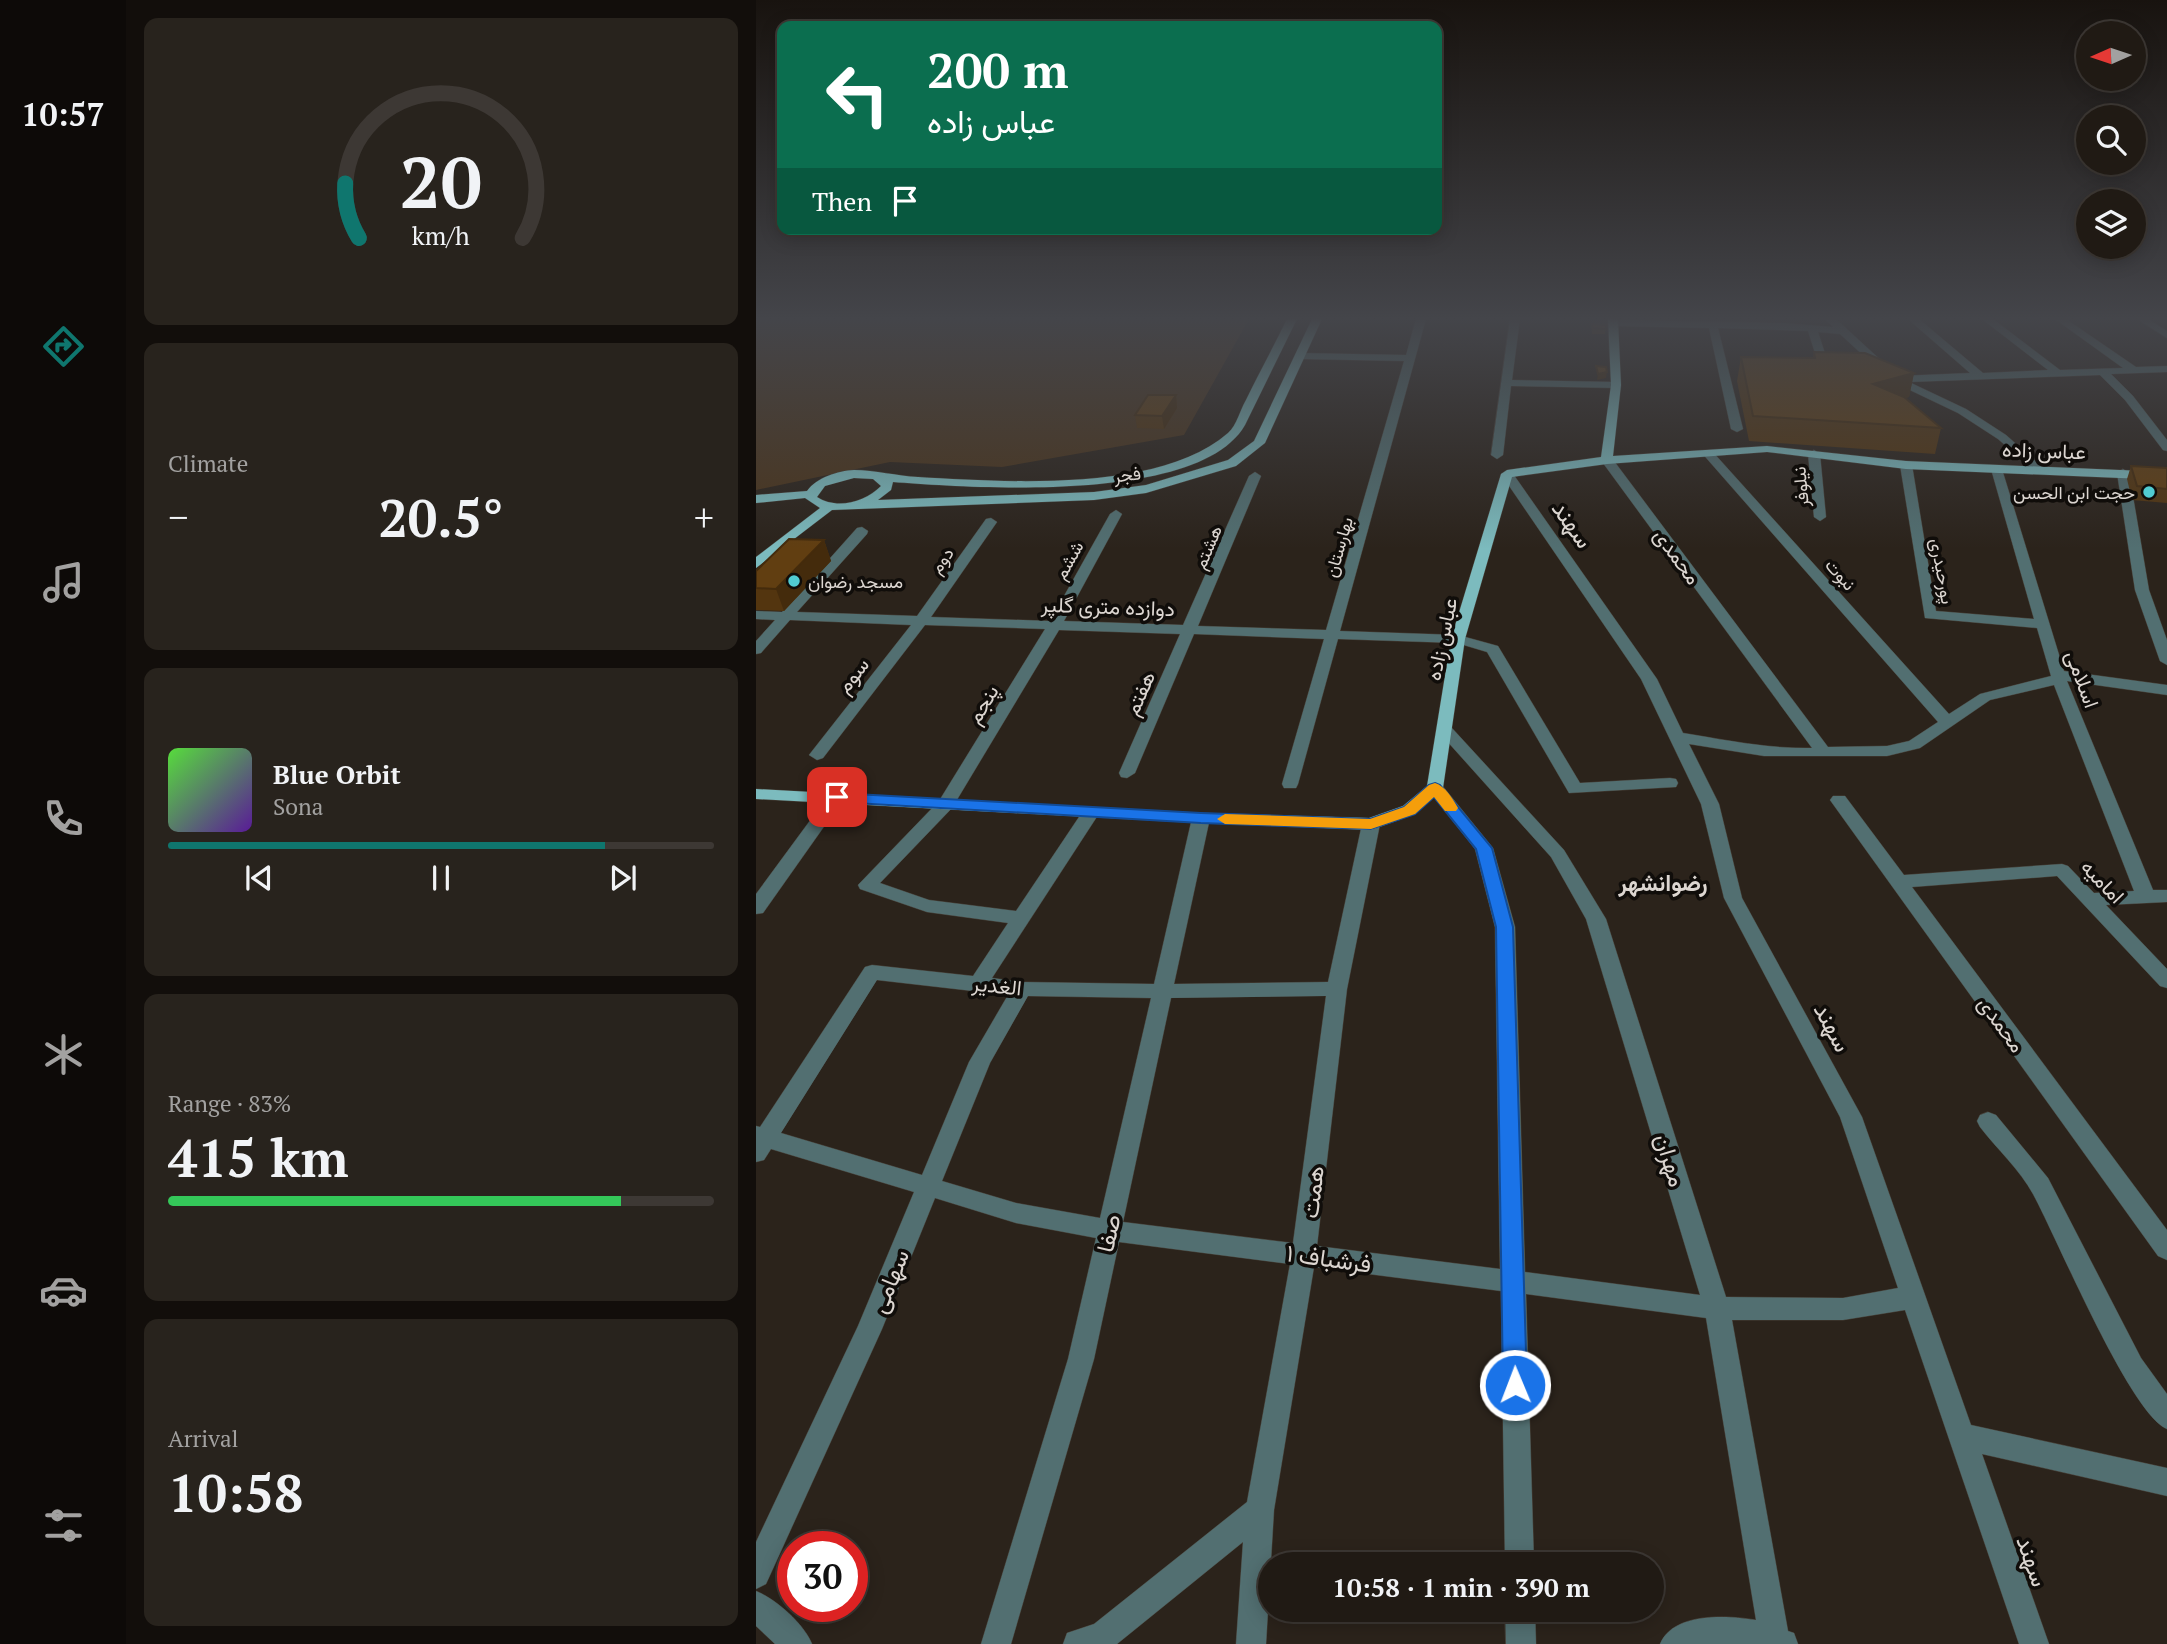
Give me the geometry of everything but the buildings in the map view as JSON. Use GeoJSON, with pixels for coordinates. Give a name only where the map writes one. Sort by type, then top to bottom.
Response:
{"type":"FeatureCollection","features":[{"type":"Feature","properties":{"kind":"main road","name":"فجر"},"geometry":{"type":"LineString","coordinates":[[810,494],[820,484],[841,476],[866,474],[883,478],[964,484],[1073,482],[1126,478],[1173,468],[1210,453],[1235,433],[1254,396]]}},
{"type":"Feature","properties":{"kind":"main road","name":"فجر"},"geometry":{"type":"LineString","coordinates":[[830,506],[1094,496],[1146,489],[1232,463],[1259,443],[1281,396]]}},
{"type":"Feature","properties":{"kind":"main road"},"geometry":{"type":"LineString","coordinates":[[1607,460],[1615,396]]}},
{"type":"Feature","properties":{"kind":"main road","name":"عباس زاده"},"geometry":{"type":"LineString","coordinates":[[1435,788],[1458,639],[1507,474],[1607,460],[1767,449],[1906,465],[2167,476]]}},
{"type":"Feature","properties":{"kind":"main road"},"geometry":{"type":"LineString","coordinates":[[853,505],[883,493],[887,487],[883,478]]}},
{"type":"Feature","properties":{"kind":"main road"},"geometry":{"type":"LineString","coordinates":[[756,499],[810,494],[814,502],[830,506]]}},
{"type":"Feature","properties":{"kind":"main road"},"geometry":{"type":"LineString","coordinates":[[756,564],[830,506]]}},
{"type":"Feature","properties":{"kind":"main road"},"geometry":{"type":"LineString","coordinates":[[756,794],[1201,818],[1371,824],[1409,810],[1435,788]]}},
{"type":"Feature","properties":{"kind":"street","name":"بهارستان"},"geometry":{"type":"LineString","coordinates":[[1290,784],[1399,396]]}},
{"type":"Feature","properties":{"kind":"street"},"geometry":{"type":"LineString","coordinates":[[1497,455],[1504,396]]}},
{"type":"Feature","properties":{"kind":"street"},"geometry":{"type":"LineString","coordinates":[[1729,396],[1737,429]]}},
{"type":"Feature","properties":{"kind":"street"},"geometry":{"type":"LineString","coordinates":[[1930,396],[1962,411],[2002,436],[2038,470]]}},
{"type":"Feature","properties":{"kind":"street"},"geometry":{"type":"LineString","coordinates":[[2127,396],[2167,448]]}},
{"type":"Feature","properties":{"kind":"street","name":"نبوت"},"geometry":{"type":"LineString","coordinates":[[1707,453],[1947,722]]}},
{"type":"Feature","properties":{"kind":"street","name":"نیلوفر"},"geometry":{"type":"LineString","coordinates":[[1814,454],[1820,517]]}},
{"type":"Feature","properties":{"kind":"street","name":"محمدی"},"geometry":{"type":"LineString","coordinates":[[1607,460],[1824,753]]}},
{"type":"Feature","properties":{"kind":"street","name":"پورحیدری"},"geometry":{"type":"LineString","coordinates":[[1906,465],[1930,615],[2043,624]]}},
{"type":"Feature","properties":{"kind":"street","name":"اسلامی"},"geometry":{"type":"LineString","coordinates":[[1997,469],[2058,677],[2146,897]]}},
{"type":"Feature","properties":{"kind":"street"},"geometry":{"type":"LineString","coordinates":[[2123,473],[2142,590],[2167,661]]}},
{"type":"Feature","properties":{"kind":"street","name":"سهند"},"geometry":{"type":"LineString","coordinates":[[1507,474],[1649,680],[1710,804],[1733,898],[1851,1117],[2034,1644]]}},
{"type":"Feature","properties":{"kind":"street","name":"هشتم"},"geometry":{"type":"LineString","coordinates":[[1190,630],[1255,477]]}},
{"type":"Feature","properties":{"kind":"street","name":"ششم"},"geometry":{"type":"LineString","coordinates":[[1054,626],[1116,514]]}},
{"type":"Feature","properties":{"kind":"street","name":"دوم"},"geometry":{"type":"LineString","coordinates":[[921,621],[991,522]]}},
{"type":"Feature","properties":{"kind":"street"},"geometry":{"type":"LineString","coordinates":[[756,650],[862,531]]}},
{"type":"Feature","properties":{"kind":"street","name":"دوازده متری گلپر"},"geometry":{"type":"LineString","coordinates":[[756,615],[1458,639],[1493,649],[1575,789],[1670,783]]}},
{"type":"Feature","properties":{"kind":"street","name":"سوم"},"geometry":{"type":"LineString","coordinates":[[817,755],[921,621]]}},
{"type":"Feature","properties":{"kind":"street","name":"پنجم"},"geometry":{"type":"LineString","coordinates":[[1021,918],[927,906],[867,885],[946,804],[1054,626]]}},
{"type":"Feature","properties":{"kind":"street","name":"هفتم"},"geometry":{"type":"LineString","coordinates":[[1127,773],[1190,630]]}},
{"type":"Feature","properties":{"kind":"street"},"geometry":{"type":"LineString","coordinates":[[1677,737],[1764,751],[1887,751],[1914,745],[1985,697],[2058,677],[2167,690]]}},
{"type":"Feature","properties":{"kind":"street","name":"مهران"},"geometry":{"type":"LineString","coordinates":[[1445,730],[1558,854],[1596,919],[1717,1308],[1777,1642]]}},
{"type":"Feature","properties":{"kind":"street"},"geometry":{"type":"LineString","coordinates":[[1435,788],[1484,848],[1505,927],[1519,1552]]}},
{"type":"Feature","properties":{"kind":"street","name":"محمدی"},"geometry":{"type":"LineString","coordinates":[[1839,800],[2167,1249]]}},
{"type":"Feature","properties":{"kind":"street"},"geometry":{"type":"LineString","coordinates":[[756,908],[827,811]]}},
{"type":"Feature","properties":{"kind":"street"},"geometry":{"type":"LineString","coordinates":[[978,984],[1091,812]]}},
{"type":"Feature","properties":{"kind":"street","name":"صفا"},"geometry":{"type":"LineString","coordinates":[[996,1644],[1080,1359],[1201,818]]}},
{"type":"Feature","properties":{"kind":"street","name":"همت"},"geometry":{"type":"LineString","coordinates":[[1251,1644],[1260,1510],[1304,1255],[1337,989],[1371,824]]}},
{"type":"Feature","properties":{"kind":"street","name":"امامیه"},"geometry":{"type":"LineString","coordinates":[[1898,882],[2062,870],[2167,981]]}},
{"type":"Feature","properties":{"kind":"street"},"geometry":{"type":"LineString","coordinates":[[2090,899],[2167,897]]}},
{"type":"Feature","properties":{"kind":"street","name":"الغدیر"},"geometry":{"type":"LineString","coordinates":[[759,1142],[872,972],[1022,989],[1337,989]]}},
{"type":"Feature","properties":{"kind":"street","name":"سهامی"},"geometry":{"type":"LineString","coordinates":[[756,1573],[869,1329],[980,1062],[1022,989]]}},
{"type":"Feature","properties":{"kind":"street"},"geometry":{"type":"LineString","coordinates":[[1988,1121],[2040,1185],[2132,1367],[2167,1416]]}},
{"type":"Feature","properties":{"kind":"street","name":"فرشباف ۱"},"geometry":{"type":"LineString","coordinates":[[759,1142],[928,1185],[1016,1213],[1109,1230],[1717,1308],[1843,1309],[1913,1297]]}},
{"type":"Feature","properties":{"kind":"street"},"geometry":{"type":"LineString","coordinates":[[1962,1436],[2167,1482]]}},
{"type":"Feature","properties":{"kind":"street"},"geometry":{"type":"LineString","coordinates":[[1078,1644],[1103,1636],[1260,1510]]}},
{"type":"Feature","properties":{"kind":"street"},"geometry":{"type":"LineString","coordinates":[[756,1606],[797,1644]]}},
{"type":"Feature","properties":{"kind":"street"},"geometry":{"type":"LineString","coordinates":[[1520,1622],[1521,1644]]}},
{"type":"Feature","properties":{"kind":"street"},"geometry":{"type":"LineString","coordinates":[[1675,1644],[1680,1639],[1722,1630],[1777,1642]]}},
{"type":"Feature","properties":{"kind":"shaded area"},"geometry":{"type":"Polygon","coordinates":[[[756,396],[1206,396],[1184,435],[1002,467],[890,462],[756,490],[756,396]]]}},
{"type":"Feature","properties":{"kind":"slow traffic"},"geometry":{"type":"LineString","coordinates":[[1225,819],[1371,824],[1409,810],[1435,788],[1450,808]]}},
{"type":"Feature","properties":{"kind":"place","name":"حجت ابن الحسن"},"geometry":{"type":"Point","coordinates":[2149,492]}},
{"type":"Feature","properties":{"kind":"place","name":"مسجد رضوان"},"geometry":{"type":"Point","coordinates":[794,581]}},
{"type":"Feature","properties":{"kind":"district","name":"رضوانشهر"},"geometry":{"type":"Point","coordinates":[1663,882]}},
{"type":"Feature","properties":{"kind":"route"},"geometry":{"type":"LineString","coordinates":[[837,797],[1201,818],[1371,824],[1409,810],[1435,788],[1484,848],[1505,927],[1515,1385]]}}]}
